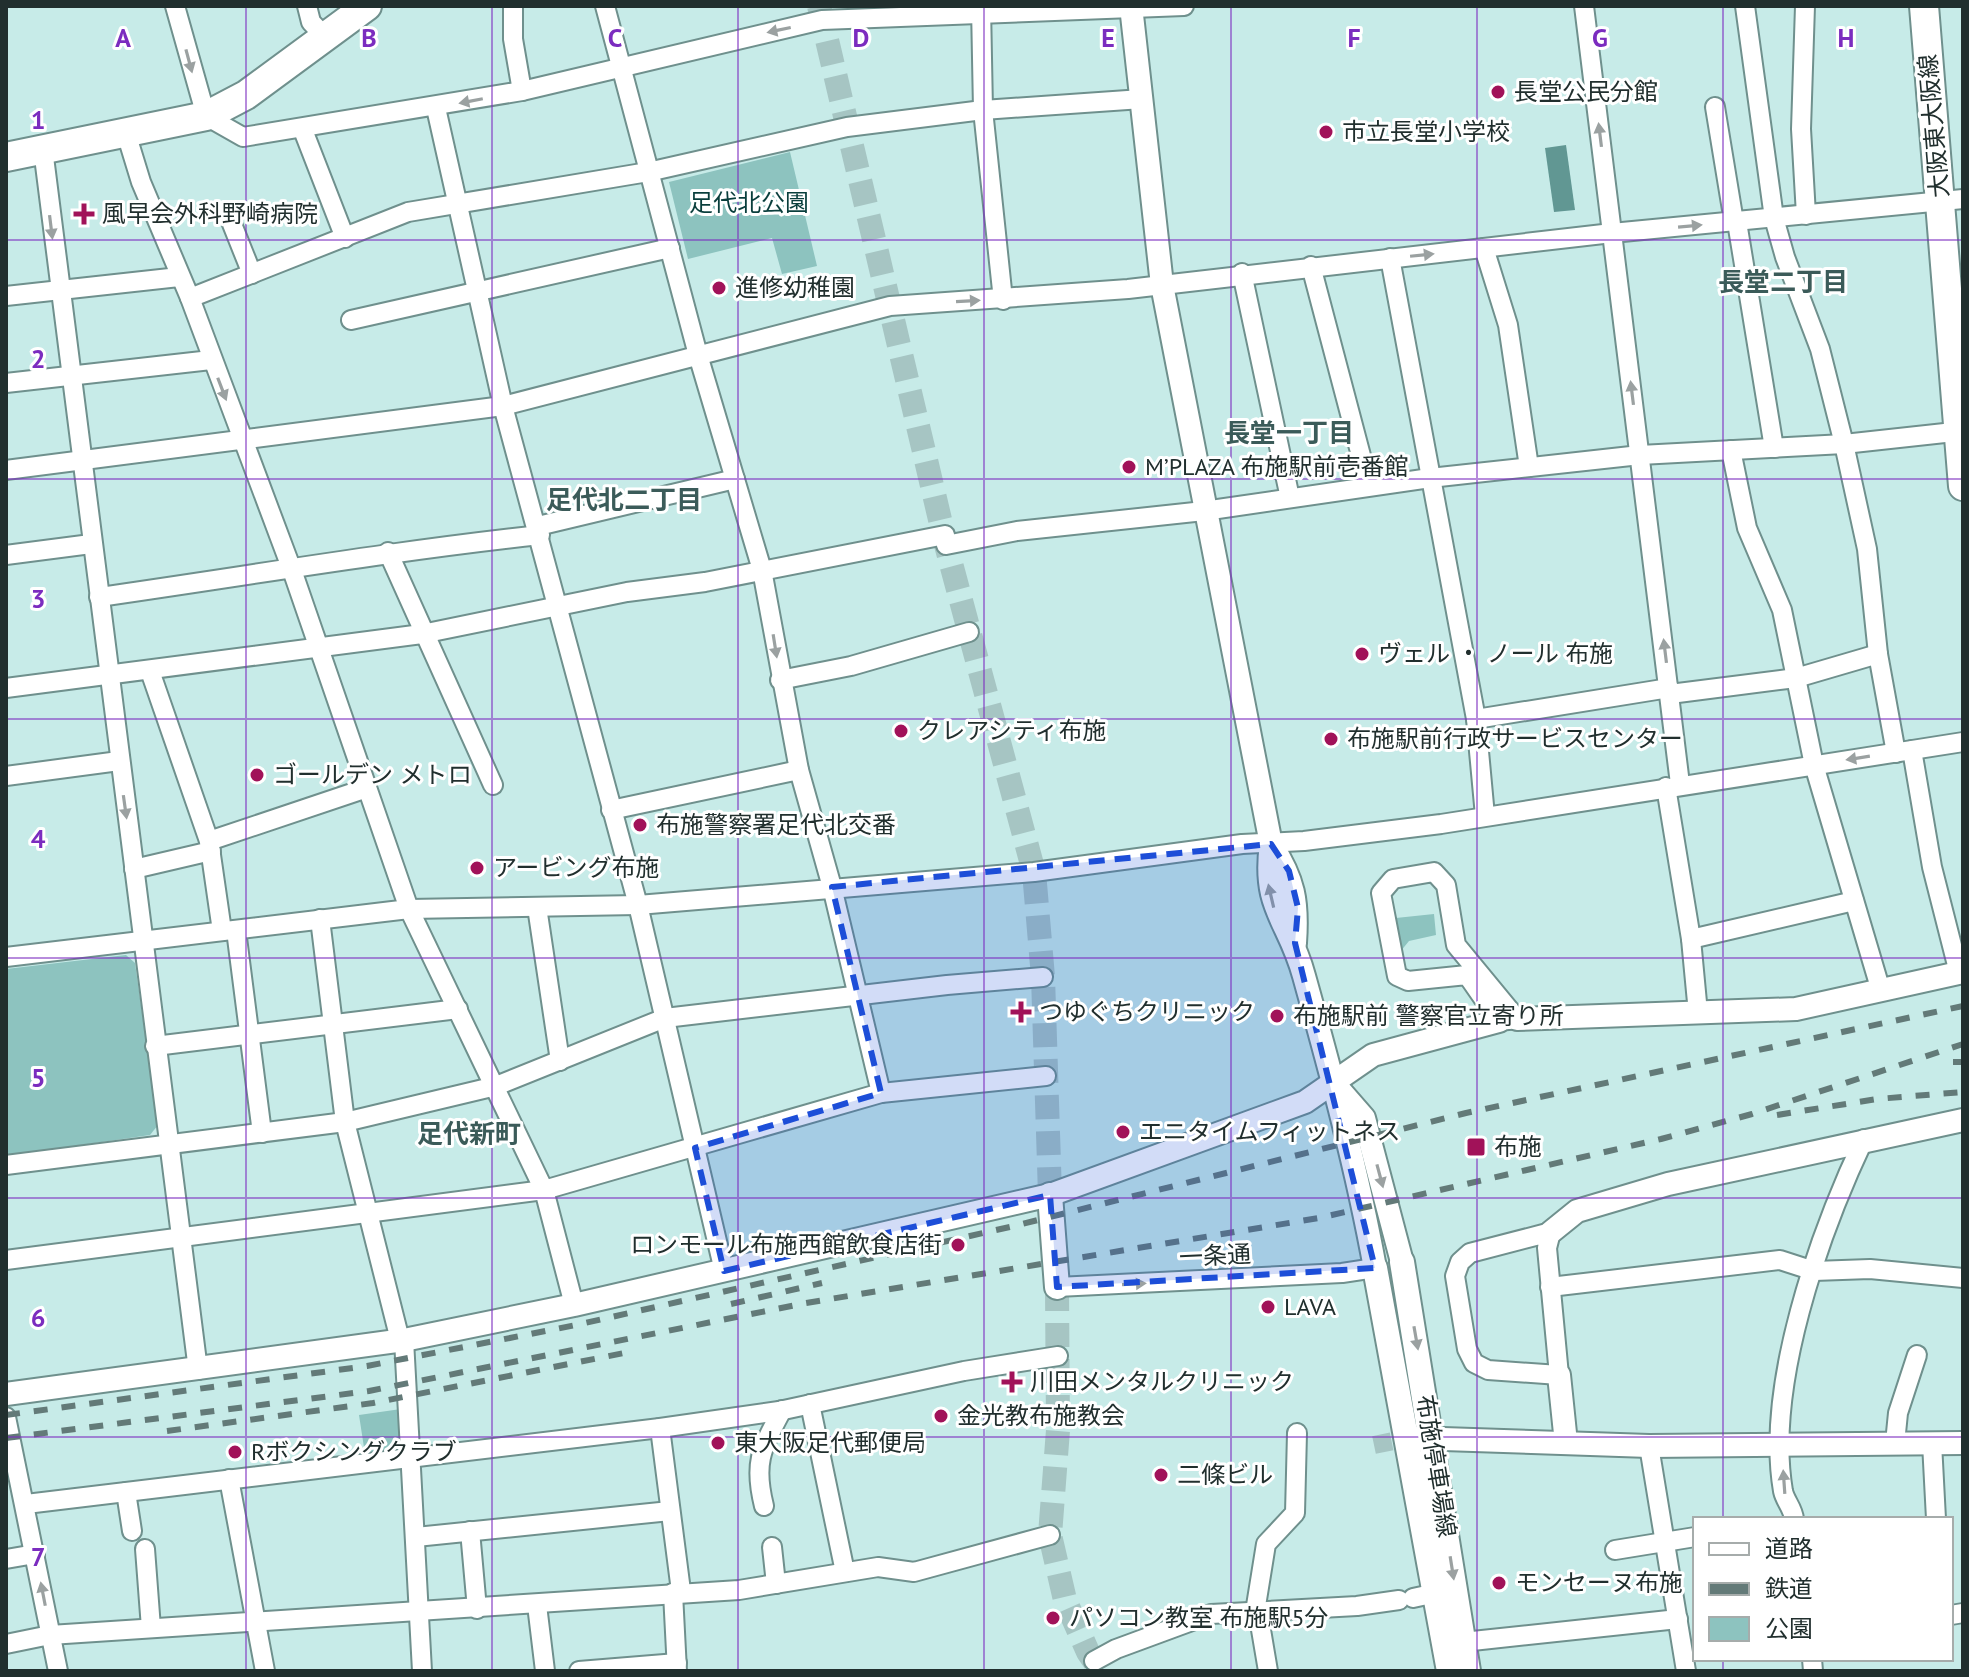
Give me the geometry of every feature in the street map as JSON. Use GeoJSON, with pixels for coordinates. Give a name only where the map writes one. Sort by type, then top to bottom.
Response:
{"type":"FeatureCollection","features":[{"type":"Feature","properties":{"kind":"main road"},"geometry":{"type":"LineString","coordinates":[[6,157],[206,116],[246,95],[367,6]]}},
{"type":"Feature","properties":{"kind":"main road","name":"大阪東大阪線"},"geometry":{"type":"LineString","coordinates":[[1924,6],[1952,200],[1963,486]]}},
{"type":"Feature","properties":{"kind":"main road"},"geometry":{"type":"LineString","coordinates":[[1050,1195],[1057,1287]]}},
{"type":"Feature","properties":{"kind":"main road","name":"布施停車場線"},"geometry":{"type":"LineString","coordinates":[[1402,1262],[1419,1437],[1416,1597],[1449,1671]]}},
{"type":"Feature","properties":{"kind":"main road","name":"布施停車場線"},"geometry":{"type":"LineString","coordinates":[[1375,1268],[1419,1437],[1468,1671]]}},
{"type":"Feature","properties":{"kind":"street"},"geometry":{"type":"LineString","coordinates":[[175,6],[206,116],[243,137],[303,130],[522,91],[855,12],[1184,6]]}},
{"type":"Feature","properties":{"kind":"street"},"geometry":{"type":"LineString","coordinates":[[307,6],[311,22],[326,38]]}},
{"type":"Feature","properties":{"kind":"street"},"geometry":{"type":"LineString","coordinates":[[513,6],[513,39],[522,91]]}},
{"type":"Feature","properties":{"kind":"street"},"geometry":{"type":"LineString","coordinates":[[605,6],[698,355],[762,570],[799,770],[832,887],[881,1093]]}},
{"type":"Feature","properties":{"kind":"street"},"geometry":{"type":"LineString","coordinates":[[1584,6],[1670,691],[1673,786],[1698,1013]]}},
{"type":"Feature","properties":{"kind":"street"},"geometry":{"type":"LineString","coordinates":[[6,1394],[402,1340],[574,1305],[1050,1195],[1305,1102],[1373,1055],[1508,1020],[1796,1009],[1961,973],[1878,654],[1867,549],[1844,444],[1820,349],[1785,257],[1774,218],[1745,6]]}},
{"type":"Feature","properties":{"kind":"street"},"geometry":{"type":"LineString","coordinates":[[1805,6],[1801,129],[1806,215]]}},
{"type":"Feature","properties":{"kind":"street"},"geometry":{"type":"LineString","coordinates":[[1131,8],[1162,285],[1271,844],[1267,876],[1275,912],[1295,943],[1334,1083],[1375,1268]]}},
{"type":"Feature","properties":{"kind":"street"},"geometry":{"type":"LineString","coordinates":[[981,10],[983,110],[1003,300]]}},
{"type":"Feature","properties":{"kind":"street"},"geometry":{"type":"LineString","coordinates":[[190,298],[408,212],[648,172],[847,127],[983,110],[1142,99]]}},
{"type":"Feature","properties":{"kind":"street"},"geometry":{"type":"LineString","coordinates":[[1715,107],[1774,448]]}},
{"type":"Feature","properties":{"kind":"street"},"geometry":{"type":"LineString","coordinates":[[436,108],[503,406],[638,905],[724,1271]]}},
{"type":"Feature","properties":{"kind":"street"},"geometry":{"type":"LineString","coordinates":[[303,130],[345,238]]}},
{"type":"Feature","properties":{"kind":"street"},"geometry":{"type":"LineString","coordinates":[[126,133],[132,159],[190,298],[292,570],[409,909],[544,1190],[574,1305]]}},
{"type":"Feature","properties":{"kind":"street"},"geometry":{"type":"LineString","coordinates":[[43,149],[198,1370]]}},
{"type":"Feature","properties":{"kind":"street"},"geometry":{"type":"LineString","coordinates":[[6,470],[503,406],[890,306],[1003,300],[1162,285],[1242,273],[1612,233],[1952,200]]}},
{"type":"Feature","properties":{"kind":"street"},"geometry":{"type":"LineString","coordinates":[[230,219],[252,274]]}},
{"type":"Feature","properties":{"kind":"street"},"geometry":{"type":"LineString","coordinates":[[351,320],[670,248]]}},
{"type":"Feature","properties":{"kind":"street"},"geometry":{"type":"LineString","coordinates":[[1484,248],[1508,325],[1529,467]]}},
{"type":"Feature","properties":{"kind":"street"},"geometry":{"type":"LineString","coordinates":[[1390,258],[1476,719],[1485,816]]}},
{"type":"Feature","properties":{"kind":"street"},"geometry":{"type":"LineString","coordinates":[[1311,266],[1369,486]]}},
{"type":"Feature","properties":{"kind":"street"},"geometry":{"type":"LineString","coordinates":[[1242,273],[1290,498]]}},
{"type":"Feature","properties":{"kind":"street"},"geometry":{"type":"LineString","coordinates":[[6,296],[179,277]]}},
{"type":"Feature","properties":{"kind":"street"},"geometry":{"type":"LineString","coordinates":[[6,383],[211,360]]}},
{"type":"Feature","properties":{"kind":"street"},"geometry":{"type":"LineString","coordinates":[[6,688],[318,650],[422,634],[556,609],[627,592],[946,540],[1204,511],[1430,478],[1640,455],[1844,444],[1960,432]]}},
{"type":"Feature","properties":{"kind":"street"},"geometry":{"type":"LineString","coordinates":[[1731,450],[1747,528],[1782,610],[1814,765],[1881,991]]}},
{"type":"Feature","properties":{"kind":"street"},"geometry":{"type":"LineString","coordinates":[[99,597],[539,530],[735,479]]}},
{"type":"Feature","properties":{"kind":"street"},"geometry":{"type":"LineString","coordinates":[[6,555],[91,544]]}},
{"type":"Feature","properties":{"kind":"street"},"geometry":{"type":"LineString","coordinates":[[388,552],[422,634],[493,785]]}},
{"type":"Feature","properties":{"kind":"street"},"geometry":{"type":"LineString","coordinates":[[780,680],[851,666],[969,632]]}},
{"type":"Feature","properties":{"kind":"street"},"geometry":{"type":"LineString","coordinates":[[1476,719],[1670,691],[1796,678],[1878,654]]}},
{"type":"Feature","properties":{"kind":"street"},"geometry":{"type":"LineString","coordinates":[[150,671],[210,846],[229,930],[262,1133]]}},
{"type":"Feature","properties":{"kind":"street"},"geometry":{"type":"LineString","coordinates":[[6,957],[409,909],[638,905],[1034,872],[1485,816],[1963,742]]}},
{"type":"Feature","properties":{"kind":"street"},"geometry":{"type":"LineString","coordinates":[[6,776],[119,761]]}},
{"type":"Feature","properties":{"kind":"street"},"geometry":{"type":"LineString","coordinates":[[611,810],[799,770]]}},
{"type":"Feature","properties":{"kind":"street"},"geometry":{"type":"LineString","coordinates":[[134,869],[210,846],[367,788]]}},
{"type":"Feature","properties":{"kind":"street"},"geometry":{"type":"LineString","coordinates":[[1434,872],[1446,885],[1456,945],[1508,1020],[1467,975],[1408,981],[1397,976],[1381,893],[1393,879],[1434,872]]}},
{"type":"Feature","properties":{"kind":"street"},"geometry":{"type":"LineString","coordinates":[[1691,939],[1854,901]]}},
{"type":"Feature","properties":{"kind":"street"},"geometry":{"type":"LineString","coordinates":[[537,907],[560,1061]]}},
{"type":"Feature","properties":{"kind":"street"},"geometry":{"type":"LineString","coordinates":[[320,919],[345,1122],[402,1340],[413,1457],[422,1671]]}},
{"type":"Feature","properties":{"kind":"street"},"geometry":{"type":"LineString","coordinates":[[6,1165],[345,1122],[496,1086],[665,1018],[1043,977]]}},
{"type":"Feature","properties":{"kind":"street"},"geometry":{"type":"LineString","coordinates":[[155,1046],[458,1009]]}},
{"type":"Feature","properties":{"kind":"street"},"geometry":{"type":"LineString","coordinates":[[6,1260],[544,1190],[881,1093],[1046,1076]]}},
{"type":"Feature","properties":{"kind":"street"},"geometry":{"type":"LineString","coordinates":[[1334,1083],[1364,1118],[1402,1262]]}},
{"type":"Feature","properties":{"kind":"street"},"geometry":{"type":"LineString","coordinates":[[1559,1375],[1488,1370],[1474,1363],[1467,1349],[1455,1276],[1460,1262],[1470,1253],[1551,1232],[1577,1211],[1668,1184],[1864,1139],[1963,1120]]}},
{"type":"Feature","properties":{"kind":"street"},"geometry":{"type":"LineString","coordinates":[[1794,1517],[1793,1508],[1784,1494],[1782,1442],[1792,1337],[1839,1192],[1864,1139]]}},
{"type":"Feature","properties":{"kind":"street"},"geometry":{"type":"LineString","coordinates":[[1551,1232],[1547,1248],[1566,1443]]}},
{"type":"Feature","properties":{"kind":"street"},"geometry":{"type":"LineString","coordinates":[[1550,1287],[1780,1260],[1814,1271],[1870,1269],[1963,1278]]}},
{"type":"Feature","properties":{"kind":"street","name":"一条通"},"geometry":{"type":"LineString","coordinates":[[1057,1287],[1342,1273],[1375,1268]]}},
{"type":"Feature","properties":{"kind":"street"},"geometry":{"type":"LineString","coordinates":[[1895,1443],[1898,1413],[1917,1355]]}},
{"type":"Feature","properties":{"kind":"street"},"geometry":{"type":"LineString","coordinates":[[26,1504],[660,1428],[782,1410],[964,1371],[1058,1356]]}},
{"type":"Feature","properties":{"kind":"street"},"geometry":{"type":"LineString","coordinates":[[810,1404],[845,1572]]}},
{"type":"Feature","properties":{"kind":"street"},"geometry":{"type":"LineString","coordinates":[[764,1506],[757,1479],[759,1453],[782,1410]]}},
{"type":"Feature","properties":{"kind":"street"},"geometry":{"type":"LineString","coordinates":[[6,1417],[12,1476],[26,1504],[58,1671]]}},
{"type":"Feature","properties":{"kind":"street"},"geometry":{"type":"LineString","coordinates":[[660,1428],[681,1591],[673,1593]]}},
{"type":"Feature","properties":{"kind":"street"},"geometry":{"type":"LineString","coordinates":[[1268,1671],[1257,1612],[1266,1544],[1295,1513],[1297,1433]]}},
{"type":"Feature","properties":{"kind":"street"},"geometry":{"type":"LineString","coordinates":[[1419,1437],[1649,1446],[1782,1442],[1963,1443]]}},
{"type":"Feature","properties":{"kind":"street"},"geometry":{"type":"LineString","coordinates":[[1932,1443],[1936,1517]]}},
{"type":"Feature","properties":{"kind":"street"},"geometry":{"type":"LineString","coordinates":[[1649,1446],[1686,1671]]}},
{"type":"Feature","properties":{"kind":"street"},"geometry":{"type":"LineString","coordinates":[[229,1479],[265,1671]]}},
{"type":"Feature","properties":{"kind":"street"},"geometry":{"type":"LineString","coordinates":[[126,1492],[132,1531]]}},
{"type":"Feature","properties":{"kind":"street"},"geometry":{"type":"LineString","coordinates":[[416,1537],[670,1511]]}},
{"type":"Feature","properties":{"kind":"street"},"geometry":{"type":"LineString","coordinates":[[470,1531],[477,1609]]}},
{"type":"Feature","properties":{"kind":"street"},"geometry":{"type":"LineString","coordinates":[[6,1644],[50,1635],[537,1605],[776,1584],[878,1567],[914,1572],[1050,1535]]}},
{"type":"Feature","properties":{"kind":"street"},"geometry":{"type":"LineString","coordinates":[[1615,1550],[1693,1537]]}},
{"type":"Feature","properties":{"kind":"street"},"geometry":{"type":"LineString","coordinates":[[772,1547],[776,1584]]}},
{"type":"Feature","properties":{"kind":"street"},"geometry":{"type":"LineString","coordinates":[[145,1549],[151,1628]]}},
{"type":"Feature","properties":{"kind":"street"},"geometry":{"type":"LineString","coordinates":[[6,1559],[35,1554]]}},
{"type":"Feature","properties":{"kind":"street"},"geometry":{"type":"LineString","coordinates":[[579,1671],[677,1667],[673,1593]]}},
{"type":"Feature","properties":{"kind":"street"},"geometry":{"type":"LineString","coordinates":[[1094,1661],[1116,1649],[1211,1614],[1416,1597]]}},
{"type":"Feature","properties":{"kind":"street"},"geometry":{"type":"LineString","coordinates":[[537,1605],[545,1671]]}},
{"type":"Feature","properties":{"kind":"street"},"geometry":{"type":"LineString","coordinates":[[1463,1642],[1678,1619]]}},
{"type":"Feature","properties":{"kind":"highlighted area"},"geometry":{"type":"Polygon","coordinates":[[[1271,844],[1289,871],[1298,908],[1295,943],[1375,1268],[1057,1287],[1050,1195],[724,1271],[695,1148],[881,1093],[832,887],[1271,844]]]}},
{"type":"Feature","properties":{"kind":"green space","name":"足代北公園"},"geometry":{"type":"Polygon","coordinates":[[[790,152],[817,266],[782,274],[772,238],[688,259],[669,182],[790,152]]]}},
{"type":"Feature","properties":{"kind":"green space"},"geometry":{"type":"Polygon","coordinates":[[[1434,914],[1436,935],[1409,941],[1400,952],[1396,918],[1434,914]]]}},
{"type":"Feature","properties":{"kind":"green space"},"geometry":{"type":"Polygon","coordinates":[[[126,955],[135,963],[158,1125],[150,1135],[6,1156],[6,969],[126,955]]]}},
{"type":"Feature","properties":{"kind":"green space"},"geometry":{"type":"Polygon","coordinates":[[[401,1409],[406,1449],[365,1454],[359,1415],[401,1409]]]}},
{"type":"Feature","properties":{"kind":"shaded area"},"geometry":{"type":"Polygon","coordinates":[[[1566,145],[1575,210],[1554,212],[1545,148],[1566,145]]]}},
{"type":"Feature","properties":{"kind":"tunnel"},"geometry":{"type":"LineString","coordinates":[[819,6],[946,545],[1034,872],[1043,977],[1050,1195]]}},
{"type":"Feature","properties":{"kind":"tunnel"},"geometry":{"type":"LineString","coordinates":[[1057,1287],[1058,1430],[1050,1535],[1065,1600],[1088,1652],[1101,1671]]}},
{"type":"Feature","properties":{"kind":"tunnel"},"geometry":{"type":"LineString","coordinates":[[1374,1445],[1408,1438]]}},
{"type":"Feature","properties":{"kind":"railway"},"geometry":{"type":"LineString","coordinates":[[6,1415],[367,1366],[576,1325],[1014,1226],[1466,1113],[1963,1006]]}},
{"type":"Feature","properties":{"kind":"railway"},"geometry":{"type":"LineString","coordinates":[[6,1438],[369,1391],[806,1303],[1319,1218],[1661,1139],[1752,1114],[1963,1044]]}},
{"type":"Feature","properties":{"kind":"railway"},"geometry":{"type":"LineString","coordinates":[[1953,1062],[1963,1062]]}},
{"type":"Feature","properties":{"kind":"railway"},"geometry":{"type":"LineString","coordinates":[[1777,1115],[1877,1099],[1963,1092]]}},
{"type":"Feature","properties":{"kind":"railway"},"geometry":{"type":"LineString","coordinates":[[731,1304],[822,1283]]}},
{"type":"Feature","properties":{"kind":"railway"},"geometry":{"type":"LineString","coordinates":[[167,1431],[373,1403],[624,1353]]}},
{"type":"Feature","properties":{"kind":"place","name":"長堂公民分館"},"geometry":{"type":"Point","coordinates":[1498,92]}},
{"type":"Feature","properties":{"kind":"place","name":"市立長堂小学校"},"geometry":{"type":"Point","coordinates":[1326,132]}},
{"type":"Feature","properties":{"kind":"place","name":"風早会外科野崎病院"},"geometry":{"type":"Point","coordinates":[84,214]}},
{"type":"Feature","properties":{"kind":"place","name":"進修幼稚園"},"geometry":{"type":"Point","coordinates":[719,288]}},
{"type":"Feature","properties":{"kind":"place","name":"M’PLAZA 布施駅前壱番館"},"geometry":{"type":"Point","coordinates":[1129,467]}},
{"type":"Feature","properties":{"kind":"place","name":"ヴェル ・ ノール 布施"},"geometry":{"type":"Point","coordinates":[1362,654]}},
{"type":"Feature","properties":{"kind":"place","name":"クレアシティ布施"},"geometry":{"type":"Point","coordinates":[901,731]}},
{"type":"Feature","properties":{"kind":"place","name":"布施駅前行政サービスセンター"},"geometry":{"type":"Point","coordinates":[1331,739]}},
{"type":"Feature","properties":{"kind":"place","name":"ゴールデン メトロ"},"geometry":{"type":"Point","coordinates":[257,775]}},
{"type":"Feature","properties":{"kind":"place","name":"布施警察署足代北交番"},"geometry":{"type":"Point","coordinates":[640,825]}},
{"type":"Feature","properties":{"kind":"place","name":"アービング布施"},"geometry":{"type":"Point","coordinates":[477,868]}},
{"type":"Feature","properties":{"kind":"place","name":"つゆぐちクリニック"},"geometry":{"type":"Point","coordinates":[1021,1012]}},
{"type":"Feature","properties":{"kind":"place","name":"布施駅前 警察官立寄り所"},"geometry":{"type":"Point","coordinates":[1277,1016]}},
{"type":"Feature","properties":{"kind":"place","name":"エニタイムフィットネス"},"geometry":{"type":"Point","coordinates":[1123,1132]}},
{"type":"Feature","properties":{"kind":"place","name":"布施"},"geometry":{"type":"Point","coordinates":[1476,1147]}},
{"type":"Feature","properties":{"kind":"place","name":"ロンモール布施西館飲食店街"},"geometry":{"type":"Point","coordinates":[958,1245]}},
{"type":"Feature","properties":{"kind":"place","name":"LAVA"},"geometry":{"type":"Point","coordinates":[1268,1307]}},
{"type":"Feature","properties":{"kind":"place","name":"川田メンタルクリニック"},"geometry":{"type":"Point","coordinates":[1012,1382]}},
{"type":"Feature","properties":{"kind":"place","name":"金光教布施教会"},"geometry":{"type":"Point","coordinates":[941,1416]}},
{"type":"Feature","properties":{"kind":"place","name":"東大阪足代郵便局"},"geometry":{"type":"Point","coordinates":[718,1443]}},
{"type":"Feature","properties":{"kind":"place","name":"Rボクシングクラブ"},"geometry":{"type":"Point","coordinates":[235,1452]}},
{"type":"Feature","properties":{"kind":"place","name":"二條ビル"},"geometry":{"type":"Point","coordinates":[1161,1475]}},
{"type":"Feature","properties":{"kind":"place","name":"モンセーヌ布施"},"geometry":{"type":"Point","coordinates":[1499,1583]}},
{"type":"Feature","properties":{"kind":"place","name":"パソコン教室 布施駅5分"},"geometry":{"type":"Point","coordinates":[1053,1618]}},
{"type":"Feature","properties":{"kind":"district","name":"長堂二丁目"},"geometry":{"type":"Point","coordinates":[1783,282]}},
{"type":"Feature","properties":{"kind":"district","name":"長堂一丁目"},"geometry":{"type":"Point","coordinates":[1289,433]}},
{"type":"Feature","properties":{"kind":"district","name":"足代北二丁目"},"geometry":{"type":"Point","coordinates":[624,500]}},
{"type":"Feature","properties":{"kind":"district","name":"足代新町"},"geometry":{"type":"Point","coordinates":[469,1134]}}]}
